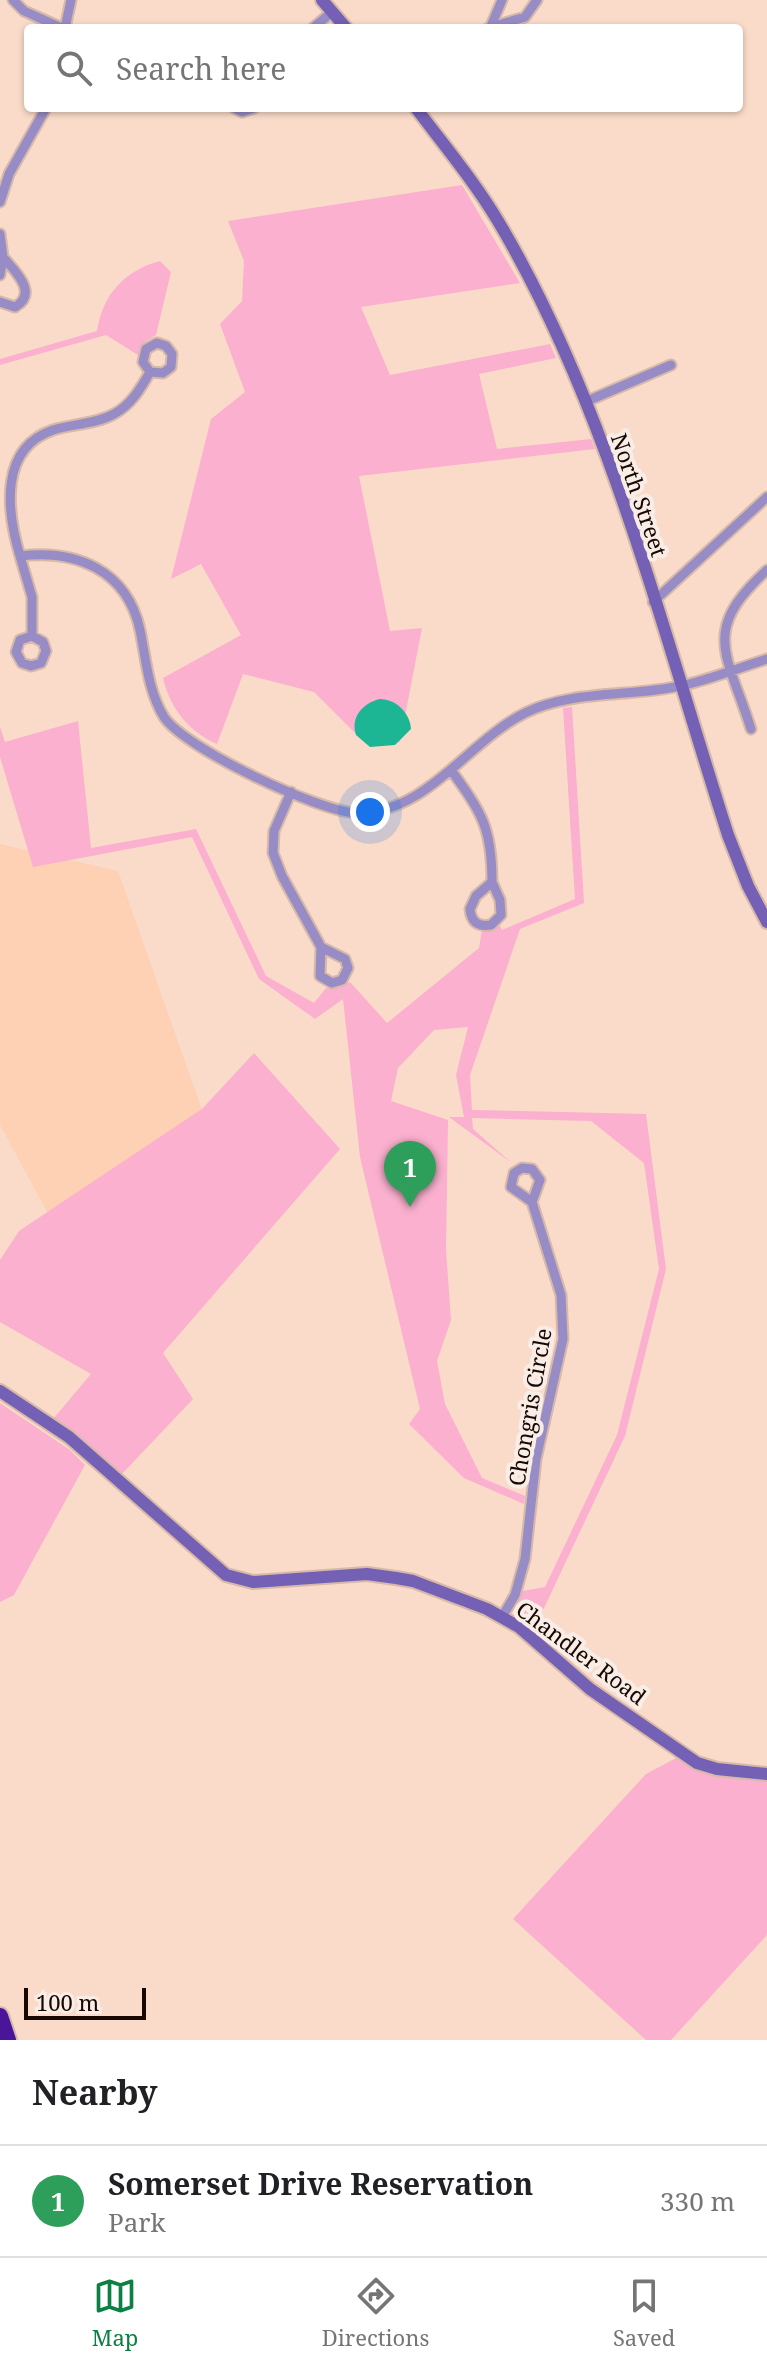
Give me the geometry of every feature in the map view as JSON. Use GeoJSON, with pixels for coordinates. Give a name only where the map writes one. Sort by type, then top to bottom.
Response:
{"type":"FeatureCollection","features":[{"type":"Feature","properties":{"kind":"highway"},"geometry":{"type":"LineString","coordinates":[[0,2016],[8,2040]]}},
{"type":"Feature","properties":{"kind":"main road"},"geometry":{"type":"LineString","coordinates":[[322,0],[342,24]]}},
{"type":"Feature","properties":{"kind":"main road","name":"North Street"},"geometry":{"type":"LineString","coordinates":[[419,112],[496,218],[524,267],[585,402],[728,835],[748,886],[767,922]]}},
{"type":"Feature","properties":{"kind":"main road","name":"Chandler Road"},"geometry":{"type":"LineString","coordinates":[[0,1391],[69,1437],[226,1575],[253,1582],[367,1574],[413,1581],[502,1617],[539,1643],[590,1689],[697,1763],[717,1769],[767,1774]]}},
{"type":"Feature","properties":{"kind":"street"},"geometry":{"type":"LineString","coordinates":[[13,0],[24,11],[54,24]]}},
{"type":"Feature","properties":{"kind":"street"},"geometry":{"type":"LineString","coordinates":[[64,24],[71,0]]}},
{"type":"Feature","properties":{"kind":"street"},"geometry":{"type":"LineString","coordinates":[[491,24],[502,0]]}},
{"type":"Feature","properties":{"kind":"street"},"geometry":{"type":"LineString","coordinates":[[500,24],[525,17],[537,0]]}},
{"type":"Feature","properties":{"kind":"street"},"geometry":{"type":"LineString","coordinates":[[318,24],[332,12]]}},
{"type":"Feature","properties":{"kind":"street"},"geometry":{"type":"LineString","coordinates":[[0,202],[9,174],[44,112]]}},
{"type":"Feature","properties":{"kind":"street"},"geometry":{"type":"LineString","coordinates":[[0,234],[3,257],[0,275]]}},
{"type":"Feature","properties":{"kind":"street"},"geometry":{"type":"LineString","coordinates":[[0,302],[15,307],[23,302],[26,292],[20,277],[3,257]]}},
{"type":"Feature","properties":{"kind":"street"},"geometry":{"type":"LineString","coordinates":[[585,402],[671,365]]}},
{"type":"Feature","properties":{"kind":"street"},"geometry":{"type":"LineString","coordinates":[[32,636],[32,597],[5,493],[8,472],[18,454],[41,434],[115,413],[133,398],[150,372]]}},
{"type":"Feature","properties":{"kind":"street"},"geometry":{"type":"LineString","coordinates":[[653,602],[766,501]]}},
{"type":"Feature","properties":{"kind":"street"},"geometry":{"type":"LineString","coordinates":[[20,556],[66,555],[105,572],[133,607],[153,692],[175,732],[325,808],[373,812],[399,805],[451,770],[486,735],[548,704],[680,686],[767,659]]}},
{"type":"Feature","properties":{"kind":"street"},"geometry":{"type":"LineString","coordinates":[[751,729],[724,638],[727,616],[741,593],[767,570]]}},
{"type":"Feature","properties":{"kind":"street"},"geometry":{"type":"LineString","coordinates":[[451,770],[483,814],[492,852],[492,882],[500,900],[501,915],[491,925],[479,925],[470,916],[471,903],[492,882]]}},
{"type":"Feature","properties":{"kind":"street"},"geometry":{"type":"LineString","coordinates":[[291,792],[274,831],[273,853],[282,876],[321,947]]}},
{"type":"Feature","properties":{"kind":"street","name":"Chongris Circle"},"geometry":{"type":"LineString","coordinates":[[502,1617],[515,1595],[525,1559],[536,1459],[563,1339],[561,1295],[532,1202]]}},
{"type":"Feature","properties":{"kind":"shaded area"},"geometry":{"type":"Polygon","coordinates":[[[462,185],[520,283],[361,307],[390,375],[550,344],[556,358],[479,374],[497,449],[591,439],[595,449],[359,476],[390,631],[422,628],[400,742],[366,744],[314,692],[243,674],[217,744],[197,732],[182,717],[170,699],[163,678],[241,635],[201,564],[171,579],[211,419],[245,392],[220,324],[242,301],[244,261],[228,221],[462,185]]]}},
{"type":"Feature","properties":{"kind":"shaded area"},"geometry":{"type":"Polygon","coordinates":[[[160,261],[171,272],[156,335],[145,342],[138,355],[106,335],[0,365],[0,359],[97,331],[104,306],[117,286],[136,271],[160,261]]]}},
{"type":"Feature","properties":{"kind":"shaded area"},"geometry":{"type":"Polygon","coordinates":[[[572,707],[584,903],[520,929],[470,1075],[472,1110],[646,1114],[666,1269],[625,1436],[536,1625],[518,1613],[516,1606],[522,1591],[545,1587],[617,1435],[659,1269],[644,1163],[591,1121],[472,1118],[473,1129],[513,1164],[449,1117],[464,1117],[456,1075],[468,1027],[434,1030],[398,1068],[391,1101],[448,1120],[446,1250],[451,1320],[437,1361],[445,1404],[482,1478],[525,1496],[524,1504],[464,1478],[409,1424],[420,1409],[360,1157],[343,999],[315,1019],[259,979],[192,837],[33,867],[0,757],[0,727],[5,742],[78,721],[91,848],[196,829],[266,976],[314,1003],[326,988],[339,988],[350,982],[387,1023],[479,948],[482,930],[499,924],[502,930],[575,899],[563,708],[572,707]]]}},
{"type":"Feature","properties":{"kind":"shaded area"},"geometry":{"type":"Polygon","coordinates":[[[0,844],[118,871],[202,1110],[50,1217],[0,1125],[0,844]]]}},
{"type":"Feature","properties":{"kind":"shaded area"},"geometry":{"type":"Polygon","coordinates":[[[254,1053],[340,1149],[163,1353],[193,1399],[121,1475],[53,1419],[91,1374],[0,1322],[0,1260],[19,1231],[202,1109],[254,1053]]]}},
{"type":"Feature","properties":{"kind":"shaded area"},"geometry":{"type":"Polygon","coordinates":[[[0,1403],[70,1450],[85,1465],[14,1595],[0,1602],[0,1403]]]}},
{"type":"Feature","properties":{"kind":"shaded area"},"geometry":{"type":"Polygon","coordinates":[[[680,1756],[767,1779],[767,1935],[671,2040],[646,2040],[513,1919],[646,1774],[680,1756]]]}},
{"type":"Feature","properties":{"kind":"water"},"geometry":{"type":"Polygon","coordinates":[[[380,699],[391,701],[401,708],[411,729],[395,745],[370,747],[356,735],[356,717],[363,707],[380,699]]]}},
{"type":"Feature","properties":{"kind":"place","name":"Somerset Drive Reservation"},"geometry":{"type":"Point","coordinates":[410,1207]}}]}
